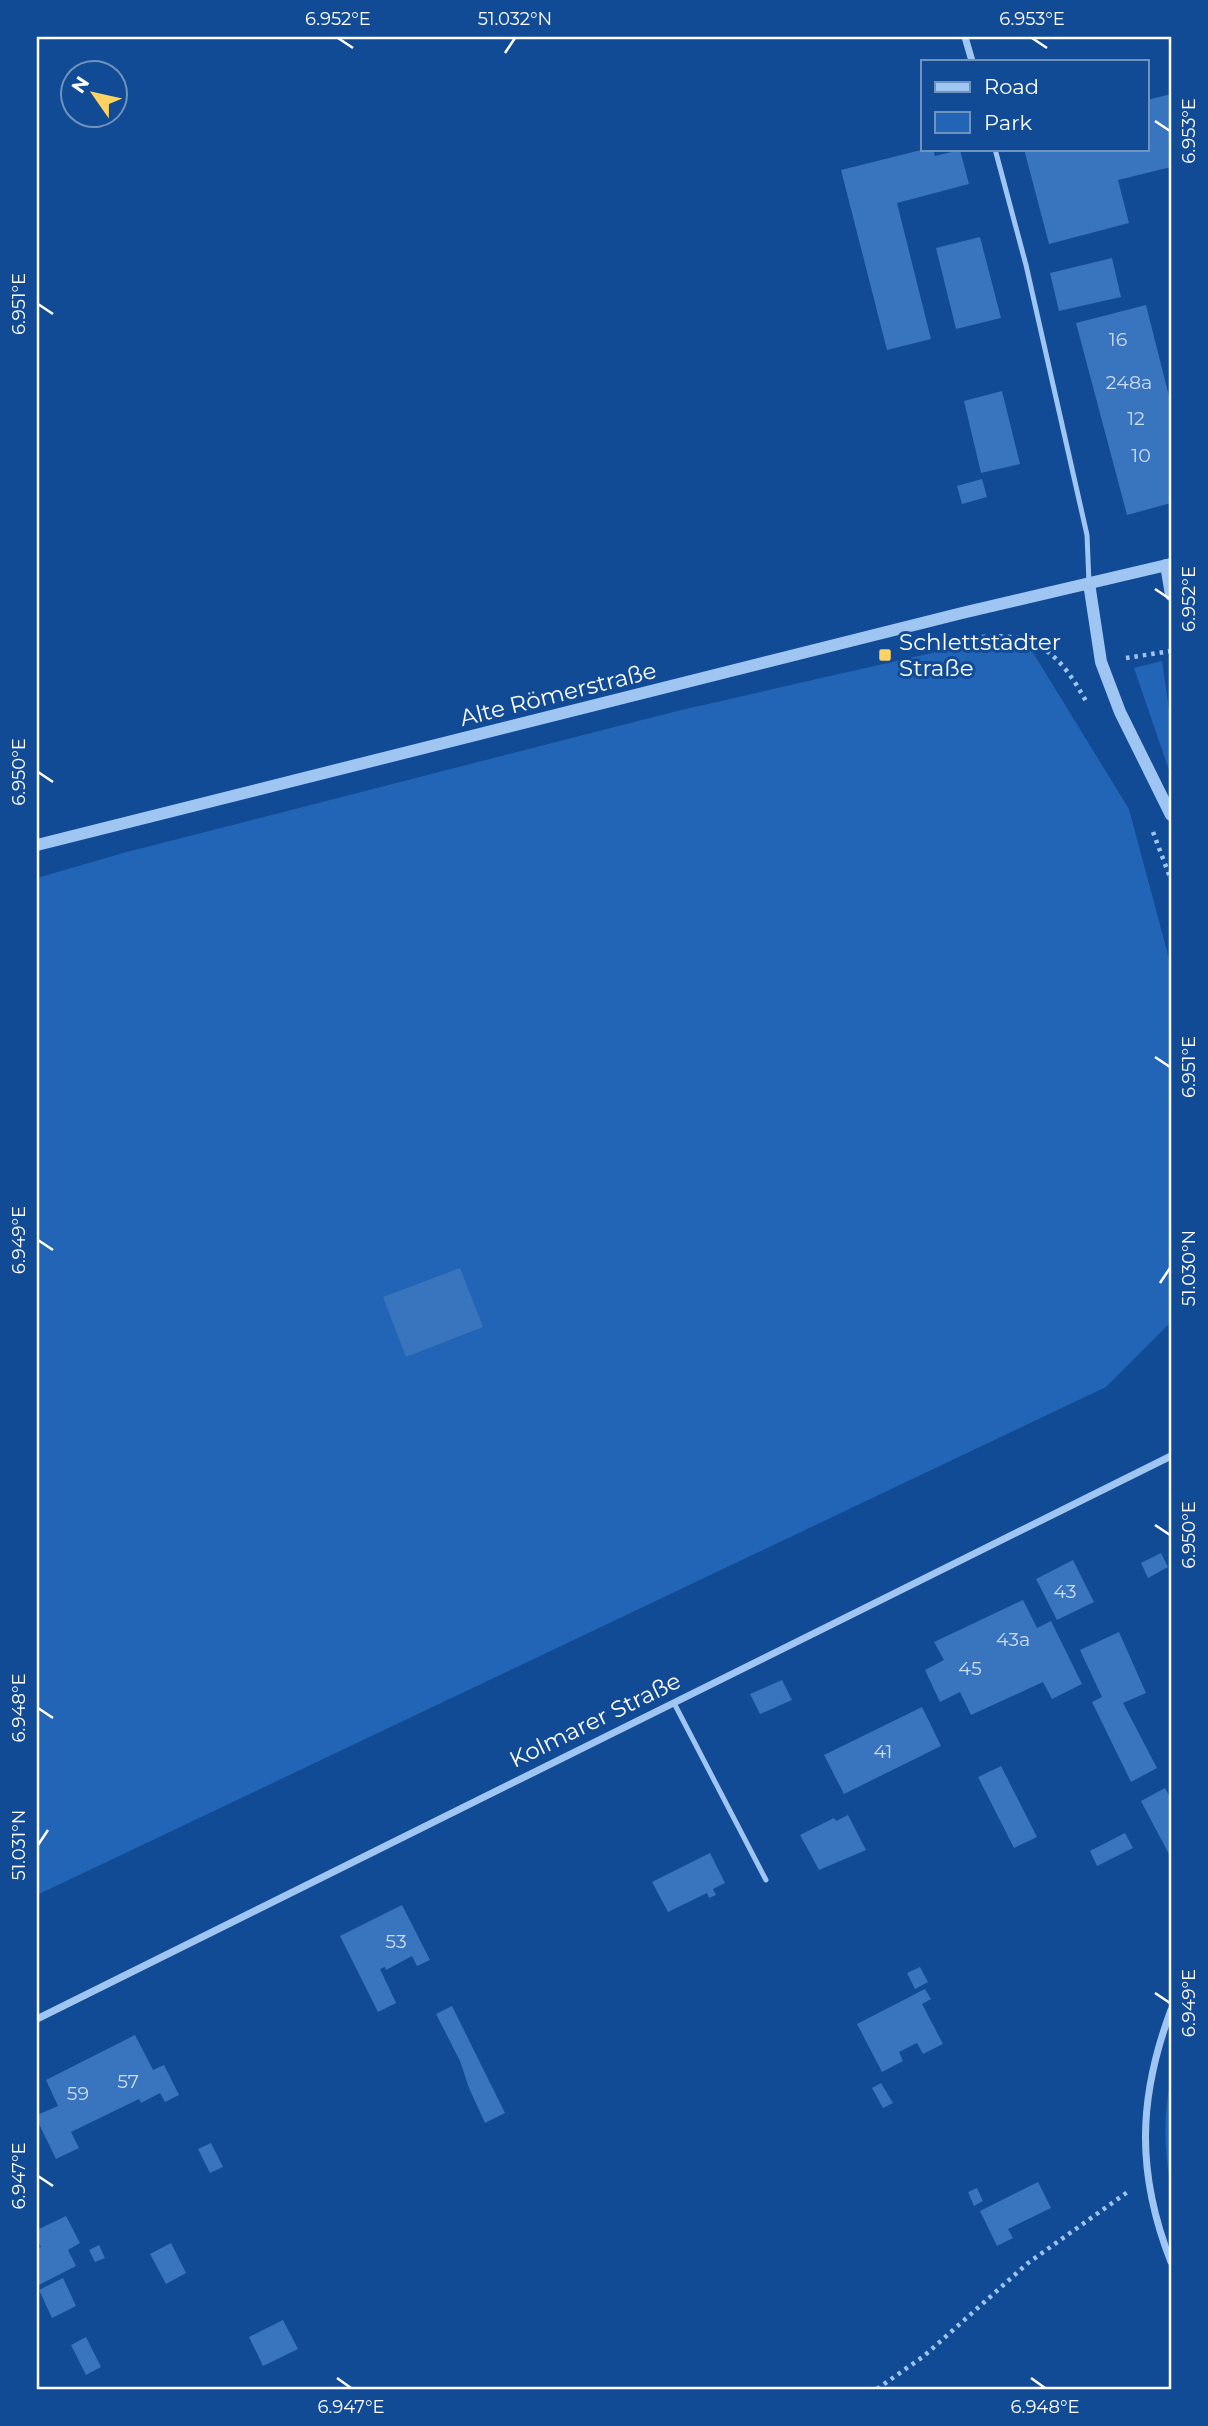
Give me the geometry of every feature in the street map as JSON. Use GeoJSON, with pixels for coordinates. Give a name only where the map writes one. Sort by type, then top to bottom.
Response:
{"type":"FeatureCollection","features":[{"type":"Feature","properties":{"kind":"street"},"geometry":{"type":"LineString","coordinates":[[965,37],[972,60]]}},
{"type":"Feature","properties":{"kind":"street"},"geometry":{"type":"LineString","coordinates":[[1168,565],[1171,595]]}},
{"type":"Feature","properties":{"kind":"street","name":"Alte Römerstraße"},"geometry":{"type":"LineString","coordinates":[[37,845],[1168,565]]}},
{"type":"Feature","properties":{"kind":"street"},"geometry":{"type":"LineString","coordinates":[[1089,583],[1101,662],[1120,712],[1171,815]]}},
{"type":"Feature","properties":{"kind":"street","name":"Kolmarer Straße"},"geometry":{"type":"LineString","coordinates":[[37,2020],[1171,1455]]}},
{"type":"Feature","properties":{"kind":"street"},"geometry":{"type":"LineString","coordinates":[[1171,2010],[1159,2041],[1148,2089],[1144,2134],[1148,2178],[1160,2233],[1171,2262]]}},
{"type":"Feature","properties":{"kind":"lane"},"geometry":{"type":"LineString","coordinates":[[995,150],[1026,265],[1087,535],[1089,583]]}},
{"type":"Feature","properties":{"kind":"lane"},"geometry":{"type":"LineString","coordinates":[[674,1703],[766,1880]]}},
{"type":"Feature","properties":{"kind":"path"},"geometry":{"type":"LineString","coordinates":[[979,637],[1012,637],[1031,642],[1052,654],[1066,668]]}},
{"type":"Feature","properties":{"kind":"path"},"geometry":{"type":"LineString","coordinates":[[877,2389],[924,2356],[1028,2263],[1148,2178]]}},
{"type":"Feature","properties":{"kind":"green space"},"geometry":{"type":"Polygon","coordinates":[[[962,646],[1032,651],[1129,809],[1171,966],[1171,1322],[1106,1387],[37,1895],[37,878],[123,853],[677,711],[962,646]]]}},
{"type":"Feature","properties":{"kind":"green space"},"geometry":{"type":"Polygon","coordinates":[[[1162,661],[1171,723],[1171,776],[1134,668],[1162,661]]]}},
{"type":"Feature","properties":{"kind":"green space"},"geometry":{"type":"Polygon","coordinates":[[[1171,2078],[1171,2188],[1165,2133],[1171,2078]]]}},
{"type":"Feature","properties":{"kind":"building"},"geometry":{"type":"Polygon","coordinates":[[[1171,94],[1171,167],[1118,180],[1129,223],[1049,244],[1024,150],[1148,150],[1148,100],[1171,94]]]}},
{"type":"Feature","properties":{"kind":"building"},"geometry":{"type":"Polygon","coordinates":[[[921,150],[933,150],[935,156],[960,150],[969,184],[897,203],[931,339],[887,350],[841,170],[921,150]]]}},
{"type":"Feature","properties":{"kind":"building"},"geometry":{"type":"Polygon","coordinates":[[[980,237],[1001,318],[956,329],[936,248],[980,237]]]}},
{"type":"Feature","properties":{"kind":"building"},"geometry":{"type":"Polygon","coordinates":[[[1112,258],[1121,297],[1059,311],[1050,273],[1112,258]]]}},
{"type":"Feature","properties":{"kind":"building"},"geometry":{"type":"Polygon","coordinates":[[[1146,305],[1171,404],[1171,503],[1127,515],[1076,323],[1146,305]]]}},
{"type":"Feature","properties":{"kind":"building"},"geometry":{"type":"Polygon","coordinates":[[[1002,391],[1020,464],[981,473],[964,401],[1002,391]]]}},
{"type":"Feature","properties":{"kind":"building"},"geometry":{"type":"Polygon","coordinates":[[[982,479],[987,497],[962,504],[957,486],[982,479]]]}},
{"type":"Feature","properties":{"kind":"building"},"geometry":{"type":"Polygon","coordinates":[[[460,1268],[483,1327],[406,1357],[383,1297],[460,1268]]]}},
{"type":"Feature","properties":{"kind":"building"},"geometry":{"type":"Polygon","coordinates":[[[1161,1553],[1168,1567],[1148,1578],[1141,1563],[1161,1553]]]}},
{"type":"Feature","properties":{"kind":"building"},"geometry":{"type":"Polygon","coordinates":[[[1073,1560],[1094,1602],[1057,1620],[1036,1579],[1073,1560]]]}},
{"type":"Feature","properties":{"kind":"building"},"geometry":{"type":"Polygon","coordinates":[[[1023,1600],[1037,1628],[1051,1621],[1082,1684],[1052,1699],[1043,1682],[971,1715],[960,1692],[940,1702],[925,1670],[944,1660],[934,1642],[1023,1600]]]}},
{"type":"Feature","properties":{"kind":"building"},"geometry":{"type":"Polygon","coordinates":[[[1119,1632],[1146,1693],[1123,1703],[1157,1768],[1131,1782],[1092,1702],[1102,1697],[1080,1650],[1119,1632]]]}},
{"type":"Feature","properties":{"kind":"building"},"geometry":{"type":"Polygon","coordinates":[[[782,1680],[792,1700],[760,1714],[750,1694],[782,1680]]]}},
{"type":"Feature","properties":{"kind":"building"},"geometry":{"type":"Polygon","coordinates":[[[922,1707],[941,1746],[844,1794],[824,1755],[922,1707]]]}},
{"type":"Feature","properties":{"kind":"building"},"geometry":{"type":"Polygon","coordinates":[[[1001,1766],[1037,1837],[1014,1848],[978,1777],[1001,1766]]]}},
{"type":"Feature","properties":{"kind":"building"},"geometry":{"type":"Polygon","coordinates":[[[1165,1788],[1171,1799],[1171,1858],[1141,1801],[1165,1788]]]}},
{"type":"Feature","properties":{"kind":"building"},"geometry":{"type":"Polygon","coordinates":[[[848,1815],[866,1850],[819,1870],[800,1835],[834,1818],[836,1821],[848,1815]]]}},
{"type":"Feature","properties":{"kind":"building"},"geometry":{"type":"Polygon","coordinates":[[[1125,1833],[1133,1848],[1097,1866],[1090,1851],[1125,1833]]]}},
{"type":"Feature","properties":{"kind":"building"},"geometry":{"type":"Polygon","coordinates":[[[710,1853],[725,1883],[713,1889],[716,1895],[709,1898],[707,1893],[668,1912],[652,1882],[710,1853]]]}},
{"type":"Feature","properties":{"kind":"building"},"geometry":{"type":"Polygon","coordinates":[[[402,1905],[430,1960],[417,1966],[412,1956],[386,1970],[385,1967],[380,1969],[396,2003],[378,2012],[340,1936],[402,1905]]]}},
{"type":"Feature","properties":{"kind":"building"},"geometry":{"type":"Polygon","coordinates":[[[920,1967],[928,1982],[915,1989],[907,1973],[920,1967]]]}},
{"type":"Feature","properties":{"kind":"building"},"geometry":{"type":"Polygon","coordinates":[[[925,1989],[931,1999],[922,2004],[943,2044],[923,2054],[917,2043],[899,2052],[903,2061],[882,2072],[857,2024],[925,1989]]]}},
{"type":"Feature","properties":{"kind":"building"},"geometry":{"type":"Polygon","coordinates":[[[452,2006],[505,2113],[485,2123],[460,2061],[436,2014],[452,2006]]]}},
{"type":"Feature","properties":{"kind":"building"},"geometry":{"type":"Polygon","coordinates":[[[135,2035],[153,2070],[164,2065],[179,2095],[165,2102],[160,2093],[141,2103],[139,2099],[71,2132],[79,2148],[56,2159],[37,2120],[37,2115],[58,2106],[46,2080],[135,2035]]]}},
{"type":"Feature","properties":{"kind":"building"},"geometry":{"type":"Polygon","coordinates":[[[881,2083],[893,2103],[883,2108],[872,2088],[881,2083]]]}},
{"type":"Feature","properties":{"kind":"building"},"geometry":{"type":"Polygon","coordinates":[[[211,2143],[223,2167],[210,2173],[198,2149],[211,2143]]]}},
{"type":"Feature","properties":{"kind":"building"},"geometry":{"type":"Polygon","coordinates":[[[1038,2182],[1051,2208],[1008,2229],[1013,2238],[997,2246],[980,2211],[1038,2182]]]}},
{"type":"Feature","properties":{"kind":"building"},"geometry":{"type":"Polygon","coordinates":[[[977,2188],[983,2201],[974,2206],[968,2192],[977,2188]]]}},
{"type":"Feature","properties":{"kind":"building"},"geometry":{"type":"Polygon","coordinates":[[[66,2216],[80,2243],[68,2250],[76,2266],[37,2286],[37,2249],[41,2247],[37,2230],[66,2216]]]}},
{"type":"Feature","properties":{"kind":"building"},"geometry":{"type":"Polygon","coordinates":[[[171,2243],[186,2273],[166,2284],[150,2254],[171,2243]]]}},
{"type":"Feature","properties":{"kind":"building"},"geometry":{"type":"Polygon","coordinates":[[[99,2245],[105,2258],[95,2262],[89,2250],[99,2245]]]}},
{"type":"Feature","properties":{"kind":"building"},"geometry":{"type":"Polygon","coordinates":[[[63,2278],[76,2306],[52,2318],[39,2290],[63,2278]]]}},
{"type":"Feature","properties":{"kind":"building"},"geometry":{"type":"Polygon","coordinates":[[[283,2320],[298,2349],[263,2366],[249,2337],[283,2320]]]}},
{"type":"Feature","properties":{"kind":"building"},"geometry":{"type":"Polygon","coordinates":[[[86,2337],[101,2367],[86,2375],[71,2345],[86,2337]]]}},
{"type":"Feature","properties":{"kind":"place","name":"Schlettstadter Straße"},"geometry":{"type":"Point","coordinates":[885,655]}}]}
